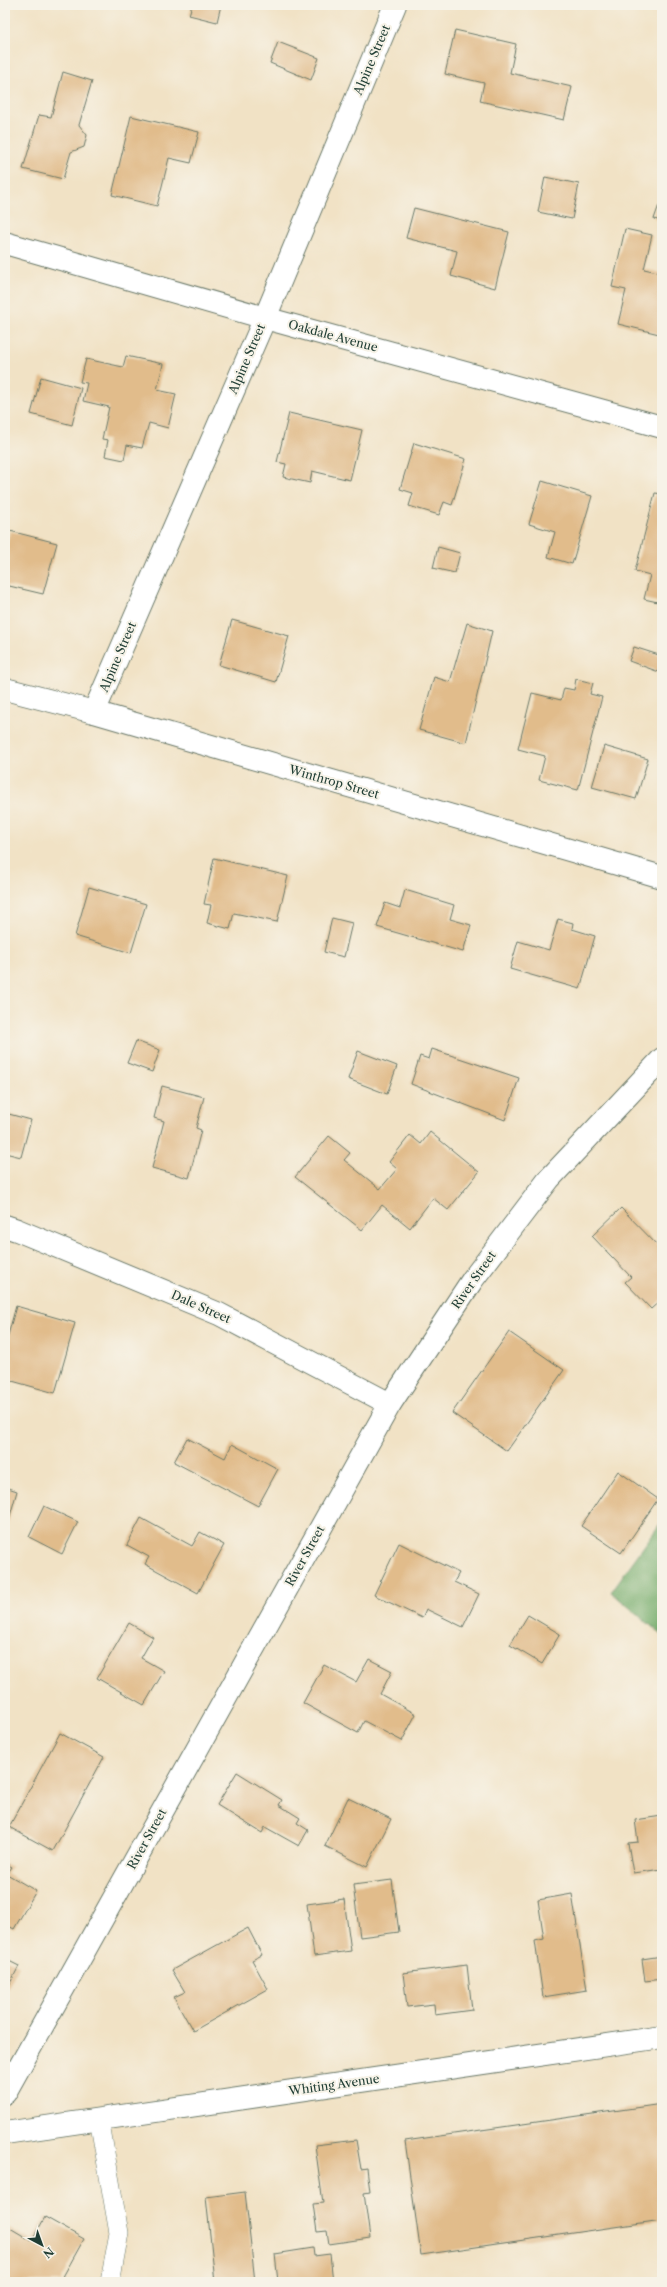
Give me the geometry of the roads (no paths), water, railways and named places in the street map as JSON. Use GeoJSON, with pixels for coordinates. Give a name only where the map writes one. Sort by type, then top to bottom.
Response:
{"type":"FeatureCollection","features":[{"type":"Feature","properties":{"kind":"street","name":"Alpine Street"},"geometry":{"type":"LineString","coordinates":[[94,712],[265,318],[395,5]]}},
{"type":"Feature","properties":{"kind":"street","name":"Oakdale Avenue"},"geometry":{"type":"LineString","coordinates":[[5,243],[265,318],[662,427]]}},
{"type":"Feature","properties":{"kind":"street","name":"Winthrop Street"},"geometry":{"type":"LineString","coordinates":[[5,689],[94,712],[662,877]]}},
{"type":"Feature","properties":{"kind":"street","name":"River Street"},"geometry":{"type":"LineString","coordinates":[[5,2093],[390,1404],[473,1279],[549,1179],[662,1059]]}},
{"type":"Feature","properties":{"kind":"street","name":"Dale Street"},"geometry":{"type":"LineString","coordinates":[[5,1226],[18,1230],[219,1314],[390,1404]]}},
{"type":"Feature","properties":{"kind":"street","name":"Whiting Avenue"},"geometry":{"type":"LineString","coordinates":[[5,2133],[662,2038]]}},
{"type":"Feature","properties":{"kind":"lane"},"geometry":{"type":"LineString","coordinates":[[99,2119],[120,2233],[110,2282]]}}]}
